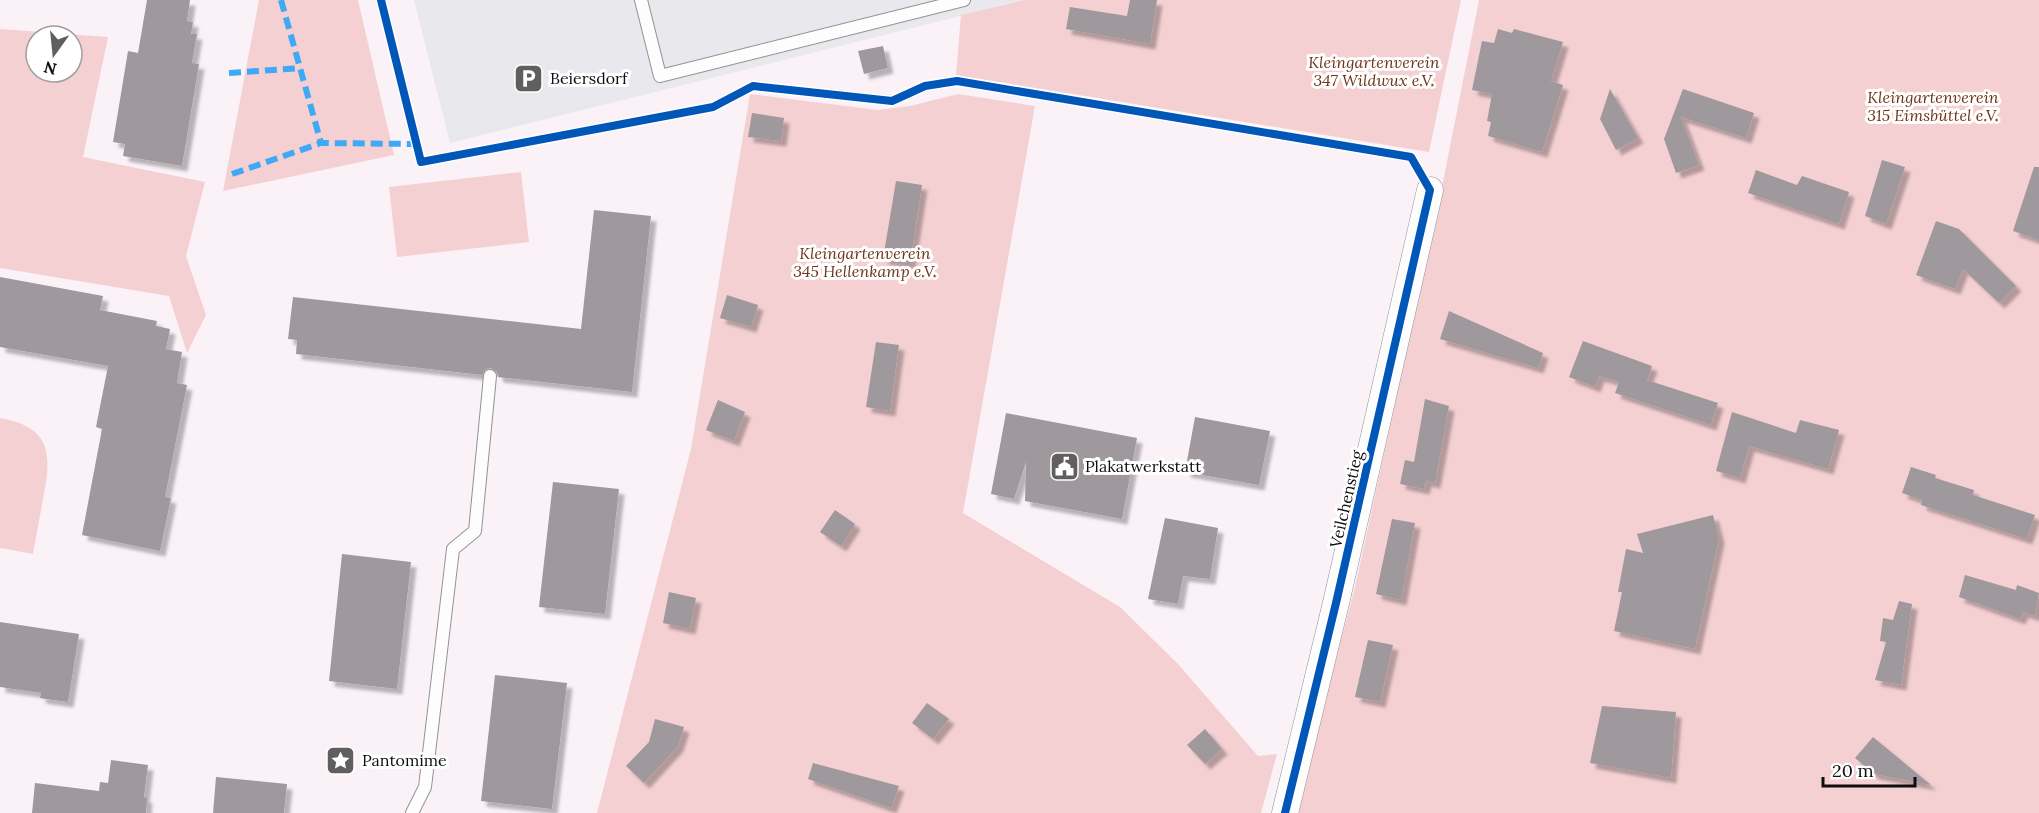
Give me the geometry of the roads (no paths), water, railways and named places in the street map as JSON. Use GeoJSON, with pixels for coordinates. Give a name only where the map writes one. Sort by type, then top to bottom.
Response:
{"type":"FeatureCollection","features":[{"type":"Feature","properties":{"kind":"street","name":"Veilchenstieg"},"geometry":{"type":"LineString","coordinates":[[1284,813],[1336,603],[1430,190]]}},
{"type":"Feature","properties":{"kind":"lane"},"geometry":{"type":"LineString","coordinates":[[641,0],[660,76],[917,6],[964,0]]}},
{"type":"Feature","properties":{"kind":"lane"},"geometry":{"type":"LineString","coordinates":[[412,813],[425,788],[453,549],[475,531],[490,376]]}},
{"type":"Feature","properties":{"kind":"place","name":"Beiersdorf"},"geometry":{"type":"Point","coordinates":[529,78]}},
{"type":"Feature","properties":{"kind":"place","name":"Plakatwerkstatt"},"geometry":{"type":"Point","coordinates":[1064,466]}},
{"type":"Feature","properties":{"kind":"place","name":"Pantomime"},"geometry":{"type":"Point","coordinates":[341,760]}},
{"type":"Feature","properties":{"kind":"park label","name":"Kleingartenverein 347 Wildwux e.V."},"geometry":{"type":"Point","coordinates":[1374,71]}},
{"type":"Feature","properties":{"kind":"park label","name":"Kleingartenverein 315 Eimsbüttel e.V."},"geometry":{"type":"Point","coordinates":[1933,106]}},
{"type":"Feature","properties":{"kind":"park label","name":"Kleingartenverein 345 Hellenkamp e.V."},"geometry":{"type":"Point","coordinates":[865,262]}}]}
